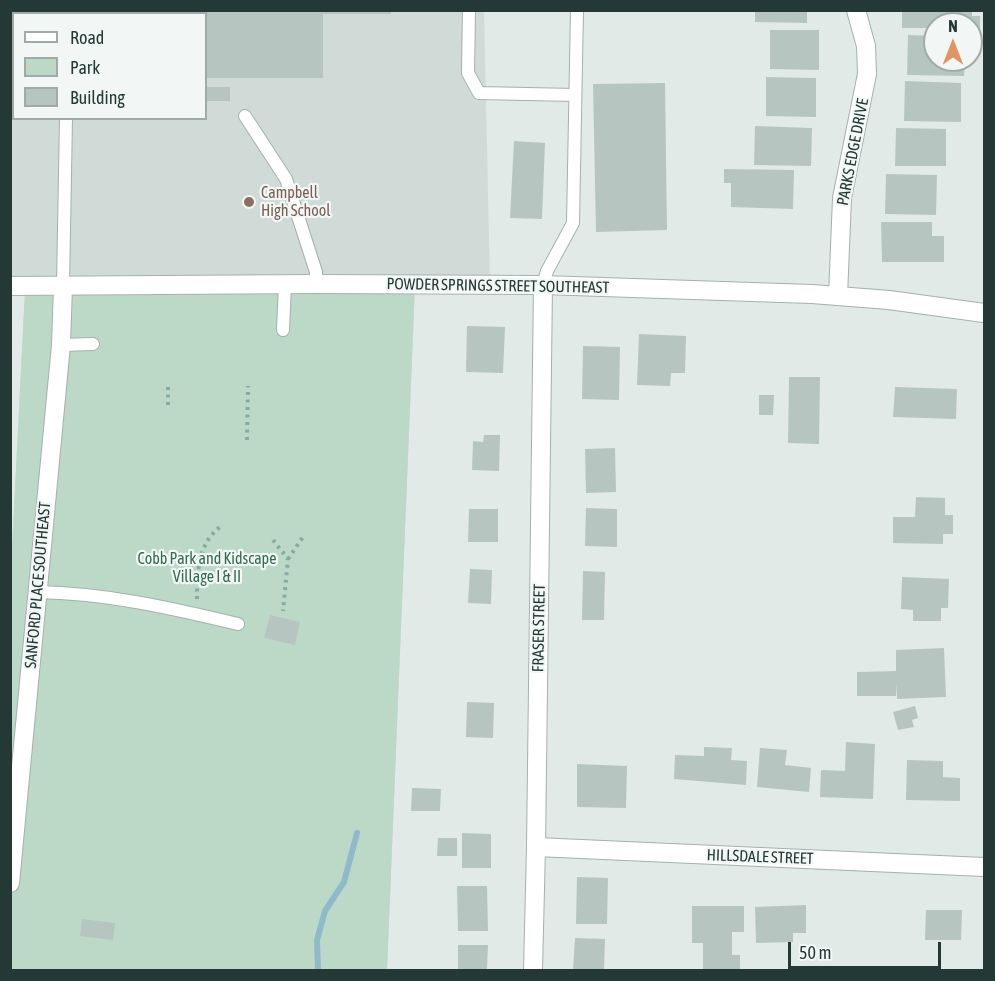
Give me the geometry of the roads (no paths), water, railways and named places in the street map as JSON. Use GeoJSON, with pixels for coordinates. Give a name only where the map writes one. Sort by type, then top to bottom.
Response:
{"type":"FeatureCollection","features":[{"type":"Feature","properties":{"kind":"street","name":"PARKS EDGE DRIVE"},"geometry":{"type":"LineString","coordinates":[[838,296],[842,198],[867,74],[866,46],[856,10]]}},
{"type":"Feature","properties":{"kind":"street","name":"POWDER SPRINGS STREET SOUTHEAST"},"geometry":{"type":"LineString","coordinates":[[10,286],[543,285],[838,296],[890,300],[984,313]]}},
{"type":"Feature","properties":{"kind":"street","name":"FRASER STREET"},"geometry":{"type":"LineString","coordinates":[[533,970],[543,285]]}},
{"type":"Feature","properties":{"kind":"street","name":"SANFORD PLACE SOUTHEAST"},"geometry":{"type":"LineString","coordinates":[[10,883],[61,345],[63,286]]}},
{"type":"Feature","properties":{"kind":"street","name":"HILLSDALE STREET"},"geometry":{"type":"LineString","coordinates":[[536,847],[984,867]]}},
{"type":"Feature","properties":{"kind":"lane"},"geometry":{"type":"LineString","coordinates":[[468,10],[468,73],[479,93],[575,94]]}},
{"type":"Feature","properties":{"kind":"lane"},"geometry":{"type":"LineString","coordinates":[[543,285],[547,271],[573,223],[577,10]]}},
{"type":"Feature","properties":{"kind":"lane"},"geometry":{"type":"LineString","coordinates":[[245,116],[286,179],[316,272],[316,284]]}},
{"type":"Feature","properties":{"kind":"lane"},"geometry":{"type":"LineString","coordinates":[[63,286],[66,120]]}},
{"type":"Feature","properties":{"kind":"lane"},"geometry":{"type":"LineString","coordinates":[[283,330],[285,284]]}},
{"type":"Feature","properties":{"kind":"lane"},"geometry":{"type":"LineString","coordinates":[[61,345],[93,344]]}},
{"type":"Feature","properties":{"kind":"lane"},"geometry":{"type":"LineString","coordinates":[[37,592],[94,595],[198,614],[238,624]]}},
{"type":"Feature","properties":{"kind":"waterway"},"geometry":{"type":"LineString","coordinates":[[318,970],[317,940],[325,911],[344,882],[357,833]]}},
{"type":"Feature","properties":{"kind":"place","name":"Campbell High School"},"geometry":{"type":"Point","coordinates":[249,202]}},
{"type":"Feature","properties":{"kind":"park label","name":"Cobb Park and Kidscape Village I & II"},"geometry":{"type":"Point","coordinates":[207,568]}}]}
